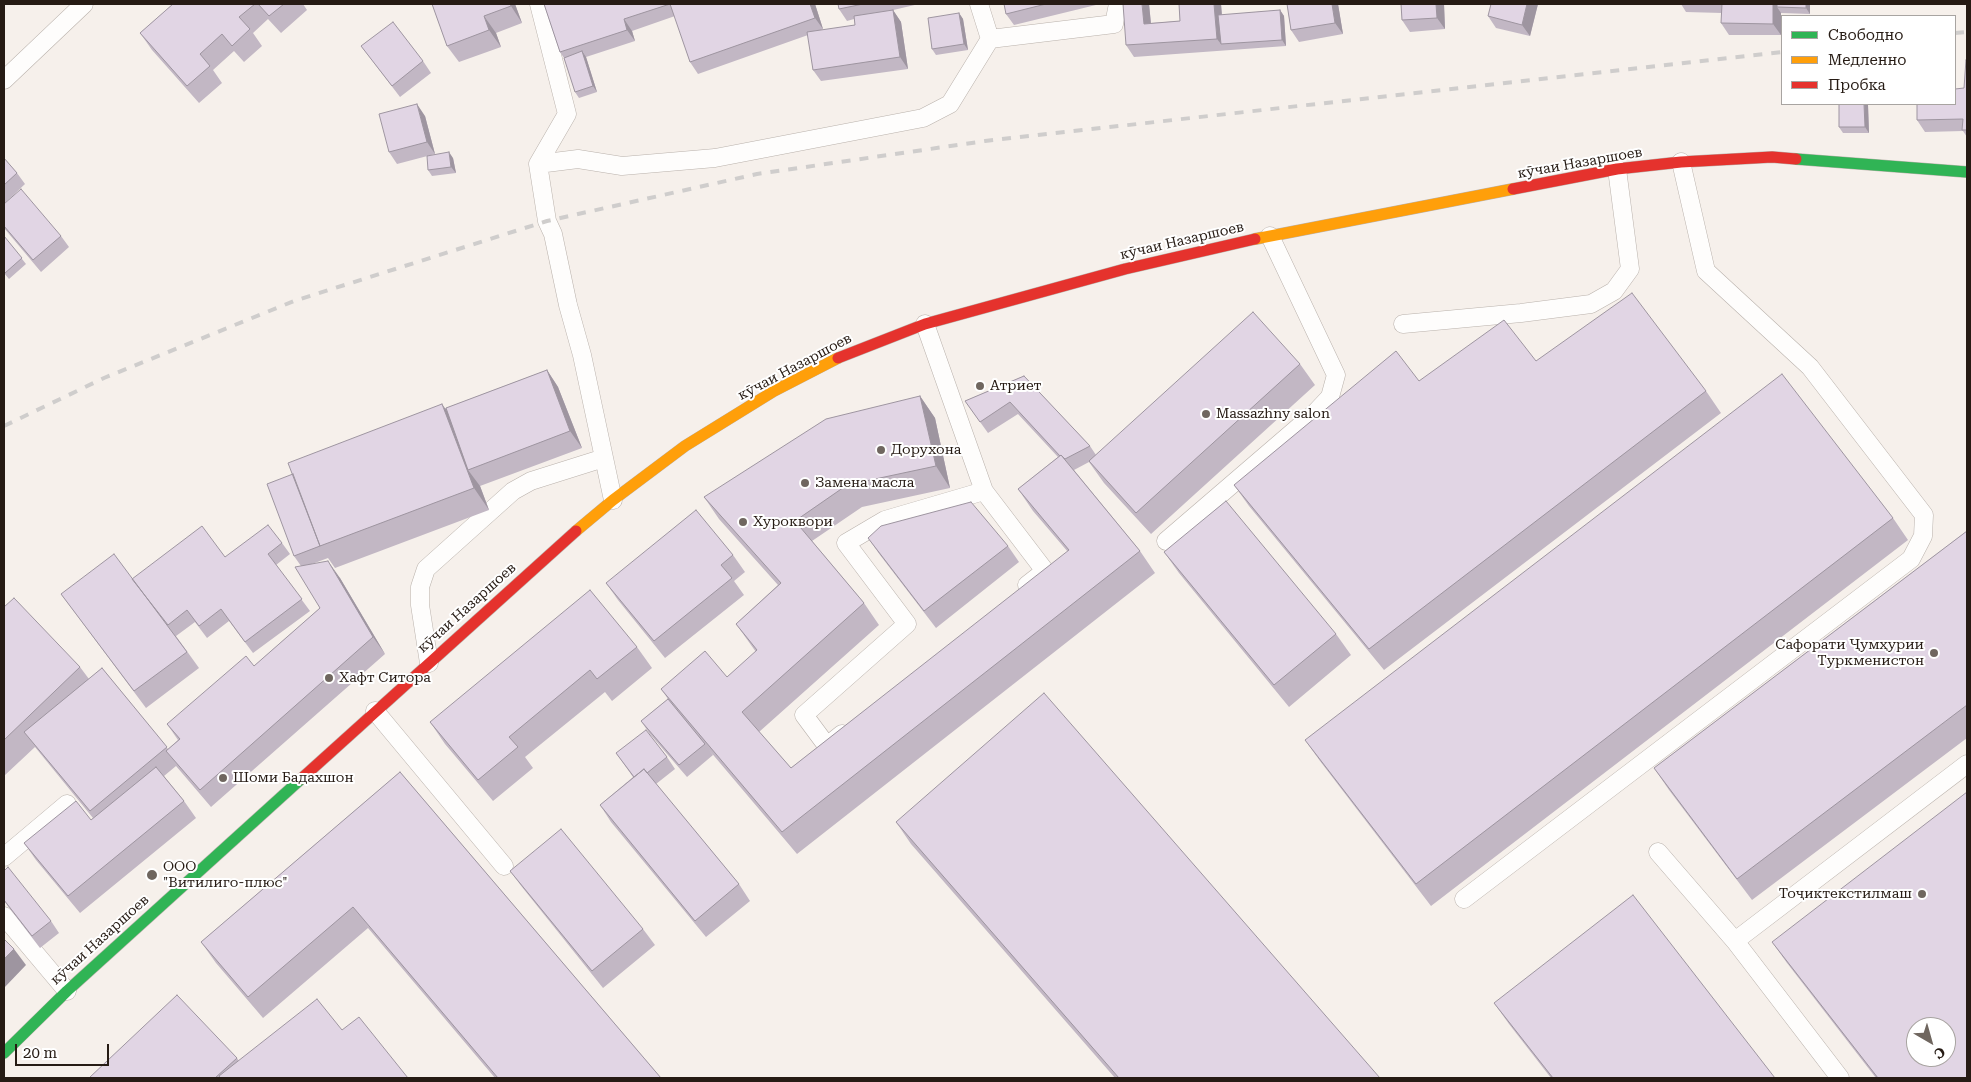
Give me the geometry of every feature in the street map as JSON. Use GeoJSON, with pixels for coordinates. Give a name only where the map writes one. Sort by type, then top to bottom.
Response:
{"type":"FeatureCollection","features":[{"type":"Feature","properties":{"kind":"street","name":"кӯчаи Назаршоев"},"geometry":{"type":"LineString","coordinates":[[4,1053],[67,990],[561,543],[613,500],[686,446],[774,392],[844,355],[925,324],[1126,269],[1270,236],[1617,169],[1681,162],[1772,157],[1967,172]]}},
{"type":"Feature","properties":{"kind":"lane"},"geometry":{"type":"LineString","coordinates":[[4,80],[84,4]]}},
{"type":"Feature","properties":{"kind":"lane"},"geometry":{"type":"LineString","coordinates":[[539,4],[567,114],[538,164],[547,221],[553,234],[568,305],[582,355],[613,500]]}},
{"type":"Feature","properties":{"kind":"lane"},"geometry":{"type":"LineString","coordinates":[[538,164],[578,159],[622,166],[715,158],[923,118],[950,104],[990,39],[979,4]]}},
{"type":"Feature","properties":{"kind":"lane"},"geometry":{"type":"LineString","coordinates":[[990,39],[1114,24],[1118,4]]}},
{"type":"Feature","properties":{"kind":"lane"},"geometry":{"type":"LineString","coordinates":[[1464,899],[1911,559],[1923,536],[1924,515],[1810,367],[1706,271],[1681,162]]}},
{"type":"Feature","properties":{"kind":"lane"},"geometry":{"type":"LineString","coordinates":[[1403,324],[1521,313],[1591,304],[1614,291],[1630,270],[1617,169]]}},
{"type":"Feature","properties":{"kind":"lane"},"geometry":{"type":"LineString","coordinates":[[1166,541],[1315,413],[1330,397],[1336,375],[1270,236]]}},
{"type":"Feature","properties":{"kind":"lane"},"geometry":{"type":"LineString","coordinates":[[925,324],[984,491],[1045,570],[1014,596]]}},
{"type":"Feature","properties":{"kind":"lane"},"geometry":{"type":"LineString","coordinates":[[429,663],[420,605],[420,587],[426,569],[514,491],[532,481],[604,458]]}},
{"type":"Feature","properties":{"kind":"lane"},"geometry":{"type":"LineString","coordinates":[[858,721],[827,746],[804,715],[907,624],[846,543],[885,520],[984,491]]}},
{"type":"Feature","properties":{"kind":"lane"},"geometry":{"type":"LineString","coordinates":[[375,711],[504,866]]}},
{"type":"Feature","properties":{"kind":"lane"},"geometry":{"type":"LineString","coordinates":[[1735,941],[1967,764]]}},
{"type":"Feature","properties":{"kind":"lane"},"geometry":{"type":"LineString","coordinates":[[4,857],[67,804]]}},
{"type":"Feature","properties":{"kind":"lane"},"geometry":{"type":"LineString","coordinates":[[1658,852],[1735,941],[1840,1078]]}},
{"type":"Feature","properties":{"kind":"lane"},"geometry":{"type":"LineString","coordinates":[[4,916],[67,990]]}},
{"type":"Feature","properties":{"kind":"building"},"geometry":{"type":"Polygon","coordinates":[[[173,4],[255,4],[239,17],[250,29],[232,46],[222,34],[200,54],[210,66],[187,86],[140,33],[173,4]]]}},
{"type":"Feature","properties":{"kind":"building"},"geometry":{"type":"Polygon","coordinates":[[[258,4],[284,4],[269,16],[258,4]]]}},
{"type":"Feature","properties":{"kind":"building"},"geometry":{"type":"Polygon","coordinates":[[[432,4],[510,4],[511,6],[484,16],[489,30],[447,46],[432,4]]]}},
{"type":"Feature","properties":{"kind":"building"},"geometry":{"type":"Polygon","coordinates":[[[544,4],[670,4],[624,19],[627,30],[560,52],[544,4]]]}},
{"type":"Feature","properties":{"kind":"building"},"geometry":{"type":"Polygon","coordinates":[[[670,4],[810,4],[815,18],[690,62],[670,4]]]}},
{"type":"Feature","properties":{"kind":"building"},"geometry":{"type":"Polygon","coordinates":[[[838,4],[863,4],[839,9],[838,4]]]}},
{"type":"Feature","properties":{"kind":"building"},"geometry":{"type":"Polygon","coordinates":[[[1004,4],[1046,4],[1006,14],[1004,4]]]}},
{"type":"Feature","properties":{"kind":"building"},"geometry":{"type":"Polygon","coordinates":[[[1123,4],[1142,4],[1144,24],[1180,21],[1179,4],[1214,4],[1217,39],[1126,45],[1123,4]]]}},
{"type":"Feature","properties":{"kind":"building"},"geometry":{"type":"Polygon","coordinates":[[[1287,4],[1332,4],[1335,23],[1291,30],[1287,4]]]}},
{"type":"Feature","properties":{"kind":"building"},"geometry":{"type":"Polygon","coordinates":[[[1401,4],[1436,4],[1437,18],[1402,20],[1401,4]]]}},
{"type":"Feature","properties":{"kind":"building"},"geometry":{"type":"Polygon","coordinates":[[[1491,4],[1527,4],[1522,25],[1488,16],[1491,4]]]}},
{"type":"Feature","properties":{"kind":"building"},"geometry":{"type":"Polygon","coordinates":[[[1722,4],[1773,4],[1773,24],[1721,23],[1722,4]]]}},
{"type":"Feature","properties":{"kind":"building"},"geometry":{"type":"Polygon","coordinates":[[[1777,4],[1806,4],[1806,8],[1777,7],[1777,4]]]}},
{"type":"Feature","properties":{"kind":"building"},"geometry":{"type":"Polygon","coordinates":[[[893,10],[900,57],[813,70],[807,32],[855,25],[854,16],[893,10]]]}},
{"type":"Feature","properties":{"kind":"building"},"geometry":{"type":"Polygon","coordinates":[[[1280,10],[1282,40],[1221,44],[1218,15],[1280,10]]]}},
{"type":"Feature","properties":{"kind":"building"},"geometry":{"type":"Polygon","coordinates":[[[959,13],[964,44],[932,49],[928,18],[959,13]]]}},
{"type":"Feature","properties":{"kind":"building"},"geometry":{"type":"Polygon","coordinates":[[[393,22],[423,61],[392,86],[361,46],[393,22]]]}},
{"type":"Feature","properties":{"kind":"building"},"geometry":{"type":"Polygon","coordinates":[[[582,51],[593,86],[575,92],[564,58],[582,51]]]}},
{"type":"Feature","properties":{"kind":"building"},"geometry":{"type":"Polygon","coordinates":[[[1967,60],[1967,130],[1962,130],[1963,119],[1917,120],[1917,105],[1956,105],[1956,89],[1964,88],[1967,60]]]}},
{"type":"Feature","properties":{"kind":"building"},"geometry":{"type":"Polygon","coordinates":[[[417,104],[427,142],[389,152],[379,114],[417,104]]]}},
{"type":"Feature","properties":{"kind":"building"},"geometry":{"type":"Polygon","coordinates":[[[1839,105],[1864,105],[1865,127],[1839,127],[1839,105]]]}},
{"type":"Feature","properties":{"kind":"building"},"geometry":{"type":"Polygon","coordinates":[[[449,152],[451,167],[428,170],[427,156],[449,152]]]}},
{"type":"Feature","properties":{"kind":"building"},"geometry":{"type":"Polygon","coordinates":[[[4,158],[17,173],[4,185],[4,158]]]}},
{"type":"Feature","properties":{"kind":"building"},"geometry":{"type":"Polygon","coordinates":[[[21,189],[61,236],[33,260],[4,226],[4,204],[21,189]]]}},
{"type":"Feature","properties":{"kind":"building"},"geometry":{"type":"Polygon","coordinates":[[[4,236],[22,258],[5,273],[4,272],[4,236]]]}},
{"type":"Feature","properties":{"kind":"building"},"geometry":{"type":"Polygon","coordinates":[[[1632,293],[1706,391],[1369,649],[1234,485],[1396,351],[1419,381],[1504,320],[1536,361],[1632,293]]]}},
{"type":"Feature","properties":{"kind":"building"},"geometry":{"type":"Polygon","coordinates":[[[1253,312],[1300,364],[1136,513],[1089,461],[1253,312]]]}},
{"type":"Feature","properties":{"kind":"building"},"geometry":{"type":"Polygon","coordinates":[[[547,370],[570,431],[468,470],[446,408],[547,370]]]}},
{"type":"Feature","properties":{"kind":"building"},"geometry":{"type":"Polygon","coordinates":[[[1782,374],[1893,518],[1416,884],[1305,740],[1782,374]]]}},
{"type":"Feature","properties":{"kind":"building"},"geometry":{"type":"Polygon","coordinates":[[[1024,376],[1090,446],[1065,459],[1060,456],[1010,402],[980,422],[965,401],[1024,376]]]}},
{"type":"Feature","properties":{"kind":"building"},"geometry":{"type":"Polygon","coordinates":[[[920,396],[936,466],[847,485],[795,521],[864,603],[742,712],[791,768],[1069,550],[1018,489],[1061,455],[1140,551],[782,832],[661,689],[705,651],[727,677],[757,650],[736,624],[781,583],[704,497],[826,419],[920,396]]]}},
{"type":"Feature","properties":{"kind":"building"},"geometry":{"type":"Polygon","coordinates":[[[442,404],[474,488],[320,546],[288,463],[442,404]]]}},
{"type":"Feature","properties":{"kind":"building"},"geometry":{"type":"Polygon","coordinates":[[[293,474],[320,546],[294,556],[267,484],[293,474]]]}},
{"type":"Feature","properties":{"kind":"building"},"geometry":{"type":"Polygon","coordinates":[[[1226,501],[1336,634],[1274,685],[1164,552],[1226,501]]]}},
{"type":"Feature","properties":{"kind":"building"},"geometry":{"type":"Polygon","coordinates":[[[971,502],[1008,546],[924,611],[868,538],[881,526],[971,502]]]}},
{"type":"Feature","properties":{"kind":"building"},"geometry":{"type":"Polygon","coordinates":[[[696,510],[733,555],[721,565],[732,578],[654,641],[606,583],[696,510]]]}},
{"type":"Feature","properties":{"kind":"building"},"geometry":{"type":"Polygon","coordinates":[[[268,525],[282,543],[268,554],[302,599],[245,642],[221,609],[199,626],[187,610],[168,625],[132,579],[202,526],[225,557],[268,525]]]}},
{"type":"Feature","properties":{"kind":"building"},"geometry":{"type":"Polygon","coordinates":[[[1967,531],[1967,705],[1737,879],[1654,768],[1967,531]]]}},
{"type":"Feature","properties":{"kind":"building"},"geometry":{"type":"Polygon","coordinates":[[[114,554],[187,652],[134,691],[61,594],[114,554]]]}},
{"type":"Feature","properties":{"kind":"building"},"geometry":{"type":"Polygon","coordinates":[[[328,561],[373,637],[200,790],[166,751],[180,739],[167,724],[246,656],[254,666],[320,608],[295,567],[328,561]]]}},
{"type":"Feature","properties":{"kind":"building"},"geometry":{"type":"Polygon","coordinates":[[[590,590],[637,647],[597,679],[590,670],[509,737],[518,747],[478,780],[430,722],[590,590]]]}},
{"type":"Feature","properties":{"kind":"building"},"geometry":{"type":"Polygon","coordinates":[[[14,598],[80,667],[4,740],[4,607],[14,598]]]}},
{"type":"Feature","properties":{"kind":"building"},"geometry":{"type":"Polygon","coordinates":[[[102,668],[167,747],[90,811],[24,732],[102,668]]]}},
{"type":"Feature","properties":{"kind":"building"},"geometry":{"type":"Polygon","coordinates":[[[1044,693],[1380,1078],[1119,1078],[896,822],[1044,693]]]}},
{"type":"Feature","properties":{"kind":"building"},"geometry":{"type":"Polygon","coordinates":[[[668,699],[705,744],[679,765],[641,721],[668,699]]]}},
{"type":"Feature","properties":{"kind":"building"},"geometry":{"type":"Polygon","coordinates":[[[646,730],[667,757],[647,773],[644,769],[634,777],[616,753],[646,730]]]}},
{"type":"Feature","properties":{"kind":"building"},"geometry":{"type":"Polygon","coordinates":[[[156,767],[184,801],[68,896],[24,843],[76,801],[91,820],[156,767]]]}},
{"type":"Feature","properties":{"kind":"building"},"geometry":{"type":"Polygon","coordinates":[[[644,769],[739,884],[695,921],[600,805],[644,769]]]}},
{"type":"Feature","properties":{"kind":"building"},"geometry":{"type":"Polygon","coordinates":[[[400,772],[661,1078],[498,1078],[353,907],[248,997],[201,942],[400,772]]]}},
{"type":"Feature","properties":{"kind":"building","name":"Тоҷиктекстилмаш"},"geometry":{"type":"Polygon","coordinates":[[[1967,792],[1967,1078],[1878,1078],[1772,942],[1967,792]]]}},
{"type":"Feature","properties":{"kind":"building"},"geometry":{"type":"Polygon","coordinates":[[[561,829],[643,929],[592,971],[510,871],[561,829]]]}},
{"type":"Feature","properties":{"kind":"building"},"geometry":{"type":"Polygon","coordinates":[[[8,867],[51,921],[32,936],[4,900],[4,871],[8,867]]]}},
{"type":"Feature","properties":{"kind":"building"},"geometry":{"type":"Polygon","coordinates":[[[1633,895],[1775,1078],[1553,1078],[1494,1003],[1633,895]]]}},
{"type":"Feature","properties":{"kind":"building"},"geometry":{"type":"Polygon","coordinates":[[[4,939],[14,949],[4,959],[4,939]]]}},
{"type":"Feature","properties":{"kind":"building"},"geometry":{"type":"Polygon","coordinates":[[[177,995],[237,1058],[215,1078],[89,1078],[177,995]]]}},
{"type":"Feature","properties":{"kind":"building"},"geometry":{"type":"Polygon","coordinates":[[[317,999],[342,1030],[359,1017],[408,1078],[221,1078],[219,1076],[317,999]]]}},
{"type":"Feature","properties":{"kind":"railway"},"geometry":{"type":"LineString","coordinates":[[1956,33],[1967,32]]}},
{"type":"Feature","properties":{"kind":"railway"},"geometry":{"type":"LineString","coordinates":[[4,426],[104,378],[294,301],[547,221],[757,174],[985,141],[1781,52]]}},
{"type":"Feature","properties":{"kind":"traffic: fast"},"geometry":{"type":"LineString","coordinates":[[1796,159],[1967,172]]}},
{"type":"Feature","properties":{"kind":"traffic: fast"},"geometry":{"type":"LineString","coordinates":[[4,1053],[67,991],[301,779]]}},
{"type":"Feature","properties":{"kind":"traffic: slow"},"geometry":{"type":"LineString","coordinates":[[1255,239],[1513,189]]}},
{"type":"Feature","properties":{"kind":"traffic: slow"},"geometry":{"type":"LineString","coordinates":[[576,531],[613,500],[685,446],[774,391],[838,358]]}},
{"type":"Feature","properties":{"kind":"traffic: jam"},"geometry":{"type":"LineString","coordinates":[[1513,189],[1617,169],[1681,162],[1772,157],[1796,159]]}},
{"type":"Feature","properties":{"kind":"traffic: jam"},"geometry":{"type":"LineString","coordinates":[[838,358],[925,324],[1125,269],[1255,239]]}},
{"type":"Feature","properties":{"kind":"traffic: jam"},"geometry":{"type":"LineString","coordinates":[[301,779],[576,531]]}},
{"type":"Feature","properties":{"kind":"place","name":"Атриет"},"geometry":{"type":"Point","coordinates":[980,386]}},
{"type":"Feature","properties":{"kind":"place","name":"Massazhny salon"},"geometry":{"type":"Point","coordinates":[1206,414]}},
{"type":"Feature","properties":{"kind":"place","name":"Дорухона"},"geometry":{"type":"Point","coordinates":[881,450]}},
{"type":"Feature","properties":{"kind":"place","name":"Замена масла"},"geometry":{"type":"Point","coordinates":[805,483]}},
{"type":"Feature","properties":{"kind":"place","name":"Хуроквори"},"geometry":{"type":"Point","coordinates":[743,522]}},
{"type":"Feature","properties":{"kind":"place","name":"Сафорати Ҷумҳурии Туркменистон"},"geometry":{"type":"Point","coordinates":[1934,653]}},
{"type":"Feature","properties":{"kind":"place","name":"Хафт Ситора"},"geometry":{"type":"Point","coordinates":[329,678]}},
{"type":"Feature","properties":{"kind":"place","name":"Шоми Бадахшон"},"geometry":{"type":"Point","coordinates":[223,778]}},
{"type":"Feature","properties":{"kind":"place","name":"ООО \"Витилиго-плюс\""},"geometry":{"type":"Point","coordinates":[152,875]}},
{"type":"Feature","properties":{"kind":"place","name":"Тоҷиктекстилмаш"},"geometry":{"type":"Point","coordinates":[1922,894]}}]}
